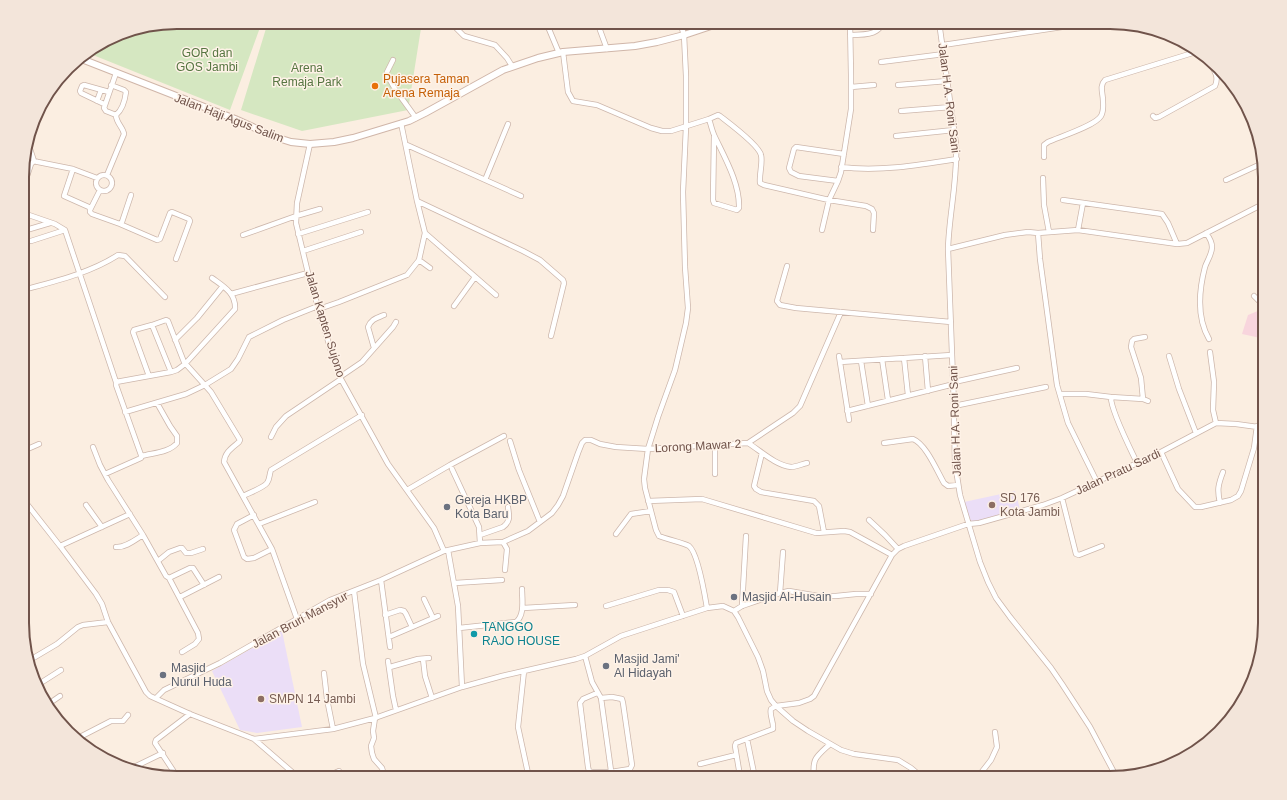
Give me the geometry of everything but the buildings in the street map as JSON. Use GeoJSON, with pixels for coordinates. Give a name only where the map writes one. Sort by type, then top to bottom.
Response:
{"type":"FeatureCollection","features":[{"type":"Feature","properties":{"kind":"main road","name":"Jalan Haji Agus Salim"},"geometry":{"type":"LineString","coordinates":[[86,61],[235,119],[275,137],[291,142],[310,144],[334,142],[353,138],[416,118],[512,66],[538,58],[561,53],[607,49],[657,42],[702,29]]}},
{"type":"Feature","properties":{"kind":"street"},"geometry":{"type":"LineString","coordinates":[[457,29],[464,36],[495,45],[512,66]]}},
{"type":"Feature","properties":{"kind":"street"},"geometry":{"type":"LineString","coordinates":[[549,29],[561,53],[568,92],[572,101],[597,105],[651,128],[662,131],[671,131],[718,115],[760,151],[762,157],[759,174],[760,183],[829,200],[866,206],[872,209],[874,213],[873,230]]}},
{"type":"Feature","properties":{"kind":"street"},"geometry":{"type":"LineString","coordinates":[[600,29],[607,49]]}},
{"type":"Feature","properties":{"kind":"street"},"geometry":{"type":"LineString","coordinates":[[682,29],[684,35],[686,126],[683,192],[685,267],[688,308],[675,370],[648,449],[644,479],[648,501],[659,536],[688,546],[693,551],[703,585],[707,608]]}},
{"type":"Feature","properties":{"kind":"street"},"geometry":{"type":"LineString","coordinates":[[822,230],[829,200],[838,181],[851,109],[850,29]]}},
{"type":"Feature","properties":{"kind":"street"},"geometry":{"type":"LineString","coordinates":[[850,35],[870,34],[876,32],[879,29]]}},
{"type":"Feature","properties":{"kind":"street","name":"Jalan H.A. Roni Sani"},"geometry":{"type":"LineString","coordinates":[[940,29],[957,159],[948,226],[948,249],[954,383],[955,464],[960,495],[980,562],[996,598],[1051,668],[1090,727],[1100,749],[1113,771]]}},
{"type":"Feature","properties":{"kind":"street"},"geometry":{"type":"LineString","coordinates":[[943,45],[1041,29]]}},
{"type":"Feature","properties":{"kind":"street"},"geometry":{"type":"LineString","coordinates":[[1044,157],[1044,145],[1048,142],[1079,130],[1099,119],[1103,110],[1101,88],[1102,83],[1105,80],[1191,53]]}},
{"type":"Feature","properties":{"kind":"street"},"geometry":{"type":"LineString","coordinates":[[881,62],[944,54]]}},
{"type":"Feature","properties":{"kind":"street"},"geometry":{"type":"LineString","coordinates":[[393,60],[387,75],[416,118]]}},
{"type":"Feature","properties":{"kind":"street"},"geometry":{"type":"LineString","coordinates":[[1153,116],[1154,118],[1159,117],[1215,86],[1217,76],[1215,72]]}},
{"type":"Feature","properties":{"kind":"street"},"geometry":{"type":"LineString","coordinates":[[116,73],[104,104],[104,110],[116,116]]}},
{"type":"Feature","properties":{"kind":"street"},"geometry":{"type":"LineString","coordinates":[[898,84],[947,81]]}},
{"type":"Feature","properties":{"kind":"street"},"geometry":{"type":"LineString","coordinates":[[104,104],[81,93],[80,91],[82,86],[84,85],[109,92]]}},
{"type":"Feature","properties":{"kind":"street"},"geometry":{"type":"LineString","coordinates":[[107,175],[124,134],[116,120],[116,116],[125,98],[126,92],[111,85]]}},
{"type":"Feature","properties":{"kind":"street"},"geometry":{"type":"LineString","coordinates":[[851,87],[874,85]]}},
{"type":"Feature","properties":{"kind":"street"},"geometry":{"type":"LineString","coordinates":[[97,101],[102,90]]}},
{"type":"Feature","properties":{"kind":"street"},"geometry":{"type":"LineString","coordinates":[[901,111],[951,107]]}},
{"type":"Feature","properties":{"kind":"street"},"geometry":{"type":"LineString","coordinates":[[709,119],[714,136],[722,150],[737,188],[739,203],[739,208],[737,210],[714,203],[713,200],[714,136]]}},
{"type":"Feature","properties":{"kind":"street"},"geometry":{"type":"LineString","coordinates":[[125,412],[186,394],[205,385],[231,369],[249,337],[283,320],[339,302],[407,275],[418,260],[425,233],[401,123]]}},
{"type":"Feature","properties":{"kind":"street"},"geometry":{"type":"LineString","coordinates":[[485,180],[508,124]]}},
{"type":"Feature","properties":{"kind":"street"},"geometry":{"type":"LineString","coordinates":[[896,136],[954,130]]}},
{"type":"Feature","properties":{"kind":"street","name":"Jalan Kapten Sujono"},"geometry":{"type":"LineString","coordinates":[[310,144],[297,203],[296,216],[298,234],[308,273],[331,351],[341,378],[388,464],[434,528],[446,550],[455,584],[458,606],[462,687]]}},
{"type":"Feature","properties":{"kind":"street"},"geometry":{"type":"LineString","coordinates":[[407,145],[521,196]]}},
{"type":"Feature","properties":{"kind":"street"},"geometry":{"type":"LineString","coordinates":[[838,181],[799,176],[791,172],[789,168],[793,151],[796,147],[844,154]]}},
{"type":"Feature","properties":{"kind":"street"},"geometry":{"type":"LineString","coordinates":[[29,173],[33,163],[31,154]]}},
{"type":"Feature","properties":{"kind":"street"},"geometry":{"type":"LineString","coordinates":[[841,167],[854,169],[873,168],[926,164],[957,159]]}},
{"type":"Feature","properties":{"kind":"street"},"geometry":{"type":"LineString","coordinates":[[30,162],[73,169],[97,178],[107,175]]}},
{"type":"Feature","properties":{"kind":"street"},"geometry":{"type":"LineString","coordinates":[[1226,180],[1258,165]]}},
{"type":"Feature","properties":{"kind":"street"},"geometry":{"type":"LineString","coordinates":[[73,169],[64,196],[91,208]]}},
{"type":"Feature","properties":{"kind":"street"},"geometry":{"type":"LineString","coordinates":[[97,178],[97,188],[100,190],[108,190],[111,187],[112,180],[107,175]]}},
{"type":"Feature","properties":{"kind":"street"},"geometry":{"type":"LineString","coordinates":[[1043,178],[1044,205],[1049,232]]}},
{"type":"Feature","properties":{"kind":"street"},"geometry":{"type":"LineString","coordinates":[[100,190],[91,208],[90,212],[92,214],[158,240],[160,239],[170,213],[172,212],[189,219],[190,221],[176,259]]}},
{"type":"Feature","properties":{"kind":"street"},"geometry":{"type":"LineString","coordinates":[[120,224],[131,195]]}},
{"type":"Feature","properties":{"kind":"street"},"geometry":{"type":"LineString","coordinates":[[1063,200],[1162,214],[1168,223],[1177,244]]}},
{"type":"Feature","properties":{"kind":"street"},"geometry":{"type":"LineString","coordinates":[[417,201],[524,251],[540,260],[561,278],[564,283],[551,336]]}},
{"type":"Feature","properties":{"kind":"street"},"geometry":{"type":"LineString","coordinates":[[1078,230],[1083,203]]}},
{"type":"Feature","properties":{"kind":"street"},"geometry":{"type":"LineString","coordinates":[[948,249],[1005,235],[1028,232],[1038,233],[1078,230],[1177,244],[1187,243],[1258,207]]}},
{"type":"Feature","properties":{"kind":"street"},"geometry":{"type":"LineString","coordinates":[[243,235],[320,209]]}},
{"type":"Feature","properties":{"kind":"street"},"geometry":{"type":"LineString","coordinates":[[298,234],[368,212]]}},
{"type":"Feature","properties":{"kind":"street"},"geometry":{"type":"LineString","coordinates":[[29,214],[55,224],[65,230],[125,412],[142,456]]}},
{"type":"Feature","properties":{"kind":"street"},"geometry":{"type":"LineString","coordinates":[[29,229],[51,223]]}},
{"type":"Feature","properties":{"kind":"street"},"geometry":{"type":"LineString","coordinates":[[31,241],[65,230]]}},
{"type":"Feature","properties":{"kind":"street"},"geometry":{"type":"LineString","coordinates":[[303,251],[361,232]]}},
{"type":"Feature","properties":{"kind":"street"},"geometry":{"type":"LineString","coordinates":[[425,233],[496,295]]}},
{"type":"Feature","properties":{"kind":"street"},"geometry":{"type":"LineString","coordinates":[[1038,233],[1040,259],[1057,385],[1068,423],[1097,482]]}},
{"type":"Feature","properties":{"kind":"street"},"geometry":{"type":"LineString","coordinates":[[1206,233],[1212,243],[1213,248],[1205,267],[1200,299],[1204,331],[1209,340]]}},
{"type":"Feature","properties":{"kind":"street"},"geometry":{"type":"LineString","coordinates":[[29,288],[79,274],[106,263],[118,255],[125,256],[165,297]]}},
{"type":"Feature","properties":{"kind":"street"},"geometry":{"type":"LineString","coordinates":[[418,260],[430,268]]}},
{"type":"Feature","properties":{"kind":"street"},"geometry":{"type":"LineString","coordinates":[[787,266],[777,301],[778,305],[796,308],[951,322]]}},
{"type":"Feature","properties":{"kind":"street"},"geometry":{"type":"LineString","coordinates":[[231,294],[308,273]]}},
{"type":"Feature","properties":{"kind":"street"},"geometry":{"type":"LineString","coordinates":[[454,306],[475,277]]}},
{"type":"Feature","properties":{"kind":"street"},"geometry":{"type":"LineString","coordinates":[[116,382],[171,372],[177,370],[185,364],[234,310],[235,303],[231,294],[212,278]]}},
{"type":"Feature","properties":{"kind":"street"},"geometry":{"type":"LineString","coordinates":[[175,340],[197,318],[223,286]]}},
{"type":"Feature","properties":{"kind":"street"},"geometry":{"type":"LineString","coordinates":[[1254,296],[1258,300]]}},
{"type":"Feature","properties":{"kind":"street"},"geometry":{"type":"LineString","coordinates":[[807,463],[790,466],[778,462],[748,444],[793,413],[800,406],[841,312]]}},
{"type":"Feature","properties":{"kind":"street"},"geometry":{"type":"LineString","coordinates":[[374,348],[368,327],[372,320],[384,315]]}},
{"type":"Feature","properties":{"kind":"street"},"geometry":{"type":"LineString","coordinates":[[149,376],[133,334],[134,330],[168,320],[181,357],[185,364],[214,396],[240,440],[229,450],[225,456],[224,462],[272,549],[297,618]]}},
{"type":"Feature","properties":{"kind":"street"},"geometry":{"type":"LineString","coordinates":[[271,437],[276,427],[286,416],[362,362],[396,322]]}},
{"type":"Feature","properties":{"kind":"street"},"geometry":{"type":"LineString","coordinates":[[152,325],[171,372]]}},
{"type":"Feature","properties":{"kind":"street"},"geometry":{"type":"LineString","coordinates":[[1060,394],[1086,394],[1145,400],[1141,378],[1131,347],[1134,339],[1145,337]]}},
{"type":"Feature","properties":{"kind":"street"},"geometry":{"type":"LineString","coordinates":[[1210,352],[1214,382],[1213,410],[1216,423]]}},
{"type":"Feature","properties":{"kind":"street"},"geometry":{"type":"LineString","coordinates":[[840,362],[952,355]]}},
{"type":"Feature","properties":{"kind":"street"},"geometry":{"type":"LineString","coordinates":[[839,356],[849,420]]}},
{"type":"Feature","properties":{"kind":"street"},"geometry":{"type":"LineString","coordinates":[[925,356],[928,390]]}},
{"type":"Feature","properties":{"kind":"street"},"geometry":{"type":"LineString","coordinates":[[1169,356],[1179,389],[1196,433]]}},
{"type":"Feature","properties":{"kind":"street"},"geometry":{"type":"LineString","coordinates":[[904,358],[908,395]]}},
{"type":"Feature","properties":{"kind":"street"},"geometry":{"type":"LineString","coordinates":[[882,359],[888,400]]}},
{"type":"Feature","properties":{"kind":"street"},"geometry":{"type":"LineString","coordinates":[[861,361],[868,406]]}},
{"type":"Feature","properties":{"kind":"street"},"geometry":{"type":"LineString","coordinates":[[847,411],[1017,368]]}},
{"type":"Feature","properties":{"kind":"street"},"geometry":{"type":"LineString","coordinates":[[954,406],[1046,388]]}},
{"type":"Feature","properties":{"kind":"street"},"geometry":{"type":"LineString","coordinates":[[1111,397],[1111,402],[1116,416],[1138,463]]}},
{"type":"Feature","properties":{"kind":"street"},"geometry":{"type":"LineString","coordinates":[[105,474],[142,456],[174,447],[177,443],[177,436],[157,403]]}},
{"type":"Feature","properties":{"kind":"street"},"geometry":{"type":"LineString","coordinates":[[243,496],[268,483],[271,470],[362,415]]}},
{"type":"Feature","properties":{"kind":"street","name":"Jalan Pratu Sardi"},"geometry":{"type":"LineString","coordinates":[[898,549],[968,524],[979,523],[1043,505],[1062,498],[1138,463],[1216,423],[1257,426]]}},
{"type":"Feature","properties":{"kind":"street"},"geometry":{"type":"LineString","coordinates":[[1160,452],[1178,489],[1193,505],[1201,507],[1220,503],[1234,499],[1241,491],[1254,448],[1257,426]]}},
{"type":"Feature","properties":{"kind":"street"},"geometry":{"type":"LineString","coordinates":[[407,490],[504,436]]}},
{"type":"Feature","properties":{"kind":"street"},"geometry":{"type":"LineString","coordinates":[[884,443],[913,439],[917,441],[925,449],[944,483],[948,486],[958,485]]}},
{"type":"Feature","properties":{"kind":"street","name":"Lorong Mawar 2"},"geometry":{"type":"LineString","coordinates":[[540,522],[552,513],[563,496],[578,453],[585,440],[591,440],[600,444],[616,447],[648,449],[748,444]]}},
{"type":"Feature","properties":{"kind":"street"},"geometry":{"type":"LineString","coordinates":[[505,570],[507,549],[503,542],[528,531],[540,522],[519,470],[510,441]]}},
{"type":"Feature","properties":{"kind":"street"},"geometry":{"type":"LineString","coordinates":[[29,448],[39,444]]}},
{"type":"Feature","properties":{"kind":"street"},"geometry":{"type":"LineString","coordinates":[[715,446],[715,474]]}},
{"type":"Feature","properties":{"kind":"street"},"geometry":{"type":"LineString","coordinates":[[93,447],[105,474],[143,535],[164,574],[169,578],[198,633],[199,640],[182,652]]}},
{"type":"Feature","properties":{"kind":"street"},"geometry":{"type":"LineString","coordinates":[[762,453],[754,486],[756,489],[761,492],[814,501],[819,506],[824,532]]}},
{"type":"Feature","properties":{"kind":"street"},"geometry":{"type":"LineString","coordinates":[[452,469],[479,527],[480,543]]}},
{"type":"Feature","properties":{"kind":"street"},"geometry":{"type":"LineString","coordinates":[[1220,503],[1218,491],[1223,472]]}},
{"type":"Feature","properties":{"kind":"street"},"geometry":{"type":"LineString","coordinates":[[1062,498],[1076,554],[1079,555],[1102,546]]}},
{"type":"Feature","properties":{"kind":"street"},"geometry":{"type":"LineString","coordinates":[[648,501],[702,499],[816,533],[850,532],[892,555]]}},
{"type":"Feature","properties":{"kind":"street"},"geometry":{"type":"LineString","coordinates":[[259,524],[315,502]]}},
{"type":"Feature","properties":{"kind":"street"},"geometry":{"type":"LineString","coordinates":[[86,505],[102,527]]}},
{"type":"Feature","properties":{"kind":"street"},"geometry":{"type":"LineString","coordinates":[[29,507],[96,594],[102,604],[108,622],[142,686],[150,696],[190,714],[254,739],[291,771]]}},
{"type":"Feature","properties":{"kind":"street"},"geometry":{"type":"LineString","coordinates":[[480,535],[506,525],[509,520],[508,507]]}},
{"type":"Feature","properties":{"kind":"street"},"geometry":{"type":"LineString","coordinates":[[616,534],[631,514],[651,511]]}},
{"type":"Feature","properties":{"kind":"street"},"geometry":{"type":"LineString","coordinates":[[60,546],[130,514]]}},
{"type":"Feature","properties":{"kind":"street"},"geometry":{"type":"LineString","coordinates":[[254,515],[237,524],[234,530],[244,558],[254,558],[272,549]]}},
{"type":"Feature","properties":{"kind":"street"},"geometry":{"type":"LineString","coordinates":[[739,771],[735,746],[736,743],[773,728],[774,726],[770,712],[771,708],[806,701],[814,696],[892,555],[898,549],[869,520]]}},
{"type":"Feature","properties":{"kind":"street"},"geometry":{"type":"LineString","coordinates":[[116,546],[120,547],[125,545],[143,535]]}},
{"type":"Feature","properties":{"kind":"street"},"geometry":{"type":"LineString","coordinates":[[742,606],[746,536]]}},
{"type":"Feature","properties":{"kind":"street","name":"Jalan Bruri Mansyur"},"geometry":{"type":"LineString","coordinates":[[156,698],[164,690],[220,663],[330,600],[381,580],[446,550],[480,543],[503,542]]}},
{"type":"Feature","properties":{"kind":"street"},"geometry":{"type":"LineString","coordinates":[[158,561],[169,552],[180,548],[182,548],[186,553],[203,549]]}},
{"type":"Feature","properties":{"kind":"street"},"geometry":{"type":"LineString","coordinates":[[780,593],[783,552]]}},
{"type":"Feature","properties":{"kind":"street"},"geometry":{"type":"LineString","coordinates":[[169,578],[193,568],[204,585]]}},
{"type":"Feature","properties":{"kind":"street"},"geometry":{"type":"LineString","coordinates":[[180,598],[219,577]]}},
{"type":"Feature","properties":{"kind":"street"},"geometry":{"type":"LineString","coordinates":[[381,580],[390,647]]}},
{"type":"Feature","properties":{"kind":"street"},"geometry":{"type":"LineString","coordinates":[[455,584],[502,580]]}},
{"type":"Feature","properties":{"kind":"street"},"geometry":{"type":"LineString","coordinates":[[459,628],[516,622],[519,620],[523,608],[522,589]]}},
{"type":"Feature","properties":{"kind":"street"},"geometry":{"type":"LineString","coordinates":[[606,606],[659,590],[668,590],[674,592],[682,616]]}},
{"type":"Feature","properties":{"kind":"street"},"geometry":{"type":"LineString","coordinates":[[354,591],[363,664],[376,718],[373,731],[374,738],[371,746],[372,753],[374,759],[383,771]]}},
{"type":"Feature","properties":{"kind":"street"},"geometry":{"type":"LineString","coordinates":[[734,611],[742,606],[790,591],[801,592],[809,595],[836,596],[871,594]]}},
{"type":"Feature","properties":{"kind":"street"},"geometry":{"type":"LineString","coordinates":[[424,599],[433,618]]}},
{"type":"Feature","properties":{"kind":"street"},"geometry":{"type":"LineString","coordinates":[[523,608],[575,605]]}},
{"type":"Feature","properties":{"kind":"street"},"geometry":{"type":"LineString","coordinates":[[254,739],[333,728],[376,718],[462,687],[585,656],[621,636],[707,608],[723,606],[734,611],[758,657],[763,671],[767,691],[771,700],[793,721],[841,750],[854,754],[898,760],[915,771]]}},
{"type":"Feature","properties":{"kind":"street"},"geometry":{"type":"LineString","coordinates":[[385,614],[400,610],[404,611],[412,627]]}},
{"type":"Feature","properties":{"kind":"street"},"geometry":{"type":"LineString","coordinates":[[389,637],[438,616]]}},
{"type":"Feature","properties":{"kind":"street"},"geometry":{"type":"LineString","coordinates":[[33,658],[57,644],[78,627],[108,622]]}},
{"type":"Feature","properties":{"kind":"street"},"geometry":{"type":"LineString","coordinates":[[585,656],[592,682],[600,698],[611,771]]}},
{"type":"Feature","properties":{"kind":"street"},"geometry":{"type":"LineString","coordinates":[[396,710],[389,664],[429,658]]}},
{"type":"Feature","properties":{"kind":"street"},"geometry":{"type":"LineString","coordinates":[[423,659],[432,698]]}},
{"type":"Feature","properties":{"kind":"street"},"geometry":{"type":"LineString","coordinates":[[42,682],[61,670]]}},
{"type":"Feature","properties":{"kind":"street"},"geometry":{"type":"LineString","coordinates":[[524,671],[518,727],[527,771]]}},
{"type":"Feature","properties":{"kind":"street"},"geometry":{"type":"LineString","coordinates":[[324,673],[327,699],[333,728]]}},
{"type":"Feature","properties":{"kind":"street"},"geometry":{"type":"LineString","coordinates":[[589,771],[580,703],[583,699],[597,694]]}},
{"type":"Feature","properties":{"kind":"street"},"geometry":{"type":"LineString","coordinates":[[52,702],[60,696]]}},
{"type":"Feature","properties":{"kind":"street"},"geometry":{"type":"LineString","coordinates":[[600,698],[612,697],[622,699],[629,735],[632,765],[630,769],[617,771]]}},
{"type":"Feature","properties":{"kind":"street"},"geometry":{"type":"LineString","coordinates":[[174,771],[156,740],[190,714]]}},
{"type":"Feature","properties":{"kind":"street"},"geometry":{"type":"LineString","coordinates":[[82,736],[112,721],[123,721],[128,715]]}},
{"type":"Feature","properties":{"kind":"street"},"geometry":{"type":"LineString","coordinates":[[982,771],[991,760],[997,747],[995,732]]}},
{"type":"Feature","properties":{"kind":"street"},"geometry":{"type":"LineString","coordinates":[[747,739],[754,771]]}},
{"type":"Feature","properties":{"kind":"street"},"geometry":{"type":"LineString","coordinates":[[813,771],[814,760],[830,744]]}},
{"type":"Feature","properties":{"kind":"street"},"geometry":{"type":"LineString","coordinates":[[138,766],[163,753]]}},
{"type":"Feature","properties":{"kind":"street"},"geometry":{"type":"LineString","coordinates":[[700,764],[736,755]]}},
{"type":"Feature","properties":{"kind":"shaded area"},"geometry":{"type":"Polygon","coordinates":[[[1258,311],[1258,337],[1242,334],[1248,315],[1258,311]]]}},
{"type":"Feature","properties":{"kind":"shaded area","name":"SD 176 Kota Jambi"},"geometry":{"type":"Polygon","coordinates":[[[1015,491],[1020,509],[975,522],[969,520],[964,502],[1015,491]]]}},
{"type":"Feature","properties":{"kind":"shaded area","name":"SMPN 14 Jambi"},"geometry":{"type":"Polygon","coordinates":[[[282,631],[302,727],[257,733],[240,730],[212,671],[282,631]]]}},
{"type":"Feature","properties":{"kind":"green space","name":"GOR dan GOS Jambi"},"geometry":{"type":"Polygon","coordinates":[[[259,29],[230,110],[93,55],[121,40],[158,30],[259,29]]]}},
{"type":"Feature","properties":{"kind":"green space","name":"Arena Remaja Park"},"geometry":{"type":"Polygon","coordinates":[[[266,29],[421,29],[408,110],[302,131],[241,110],[266,29]]]}},
{"type":"Feature","properties":{"kind":"place","name":"Pujasera Taman Arena Remaja"},"geometry":{"type":"Point","coordinates":[375,86]}},
{"type":"Feature","properties":{"kind":"place","name":"SD 176 Kota Jambi"},"geometry":{"type":"Point","coordinates":[992,505]}},
{"type":"Feature","properties":{"kind":"place","name":"Gereja HKBP Kota Baru"},"geometry":{"type":"Point","coordinates":[447,507]}},
{"type":"Feature","properties":{"kind":"place","name":"Masjid Al-Husain"},"geometry":{"type":"Point","coordinates":[734,597]}},
{"type":"Feature","properties":{"kind":"place","name":"TANGGO RAJO HOUSE"},"geometry":{"type":"Point","coordinates":[474,634]}},
{"type":"Feature","properties":{"kind":"place","name":"Masjid Jami' Al Hidayah"},"geometry":{"type":"Point","coordinates":[606,666]}},
{"type":"Feature","properties":{"kind":"place","name":"Masjid Nurul Huda"},"geometry":{"type":"Point","coordinates":[163,675]}},
{"type":"Feature","properties":{"kind":"place","name":"SMPN 14 Jambi"},"geometry":{"type":"Point","coordinates":[261,699]}}]}
